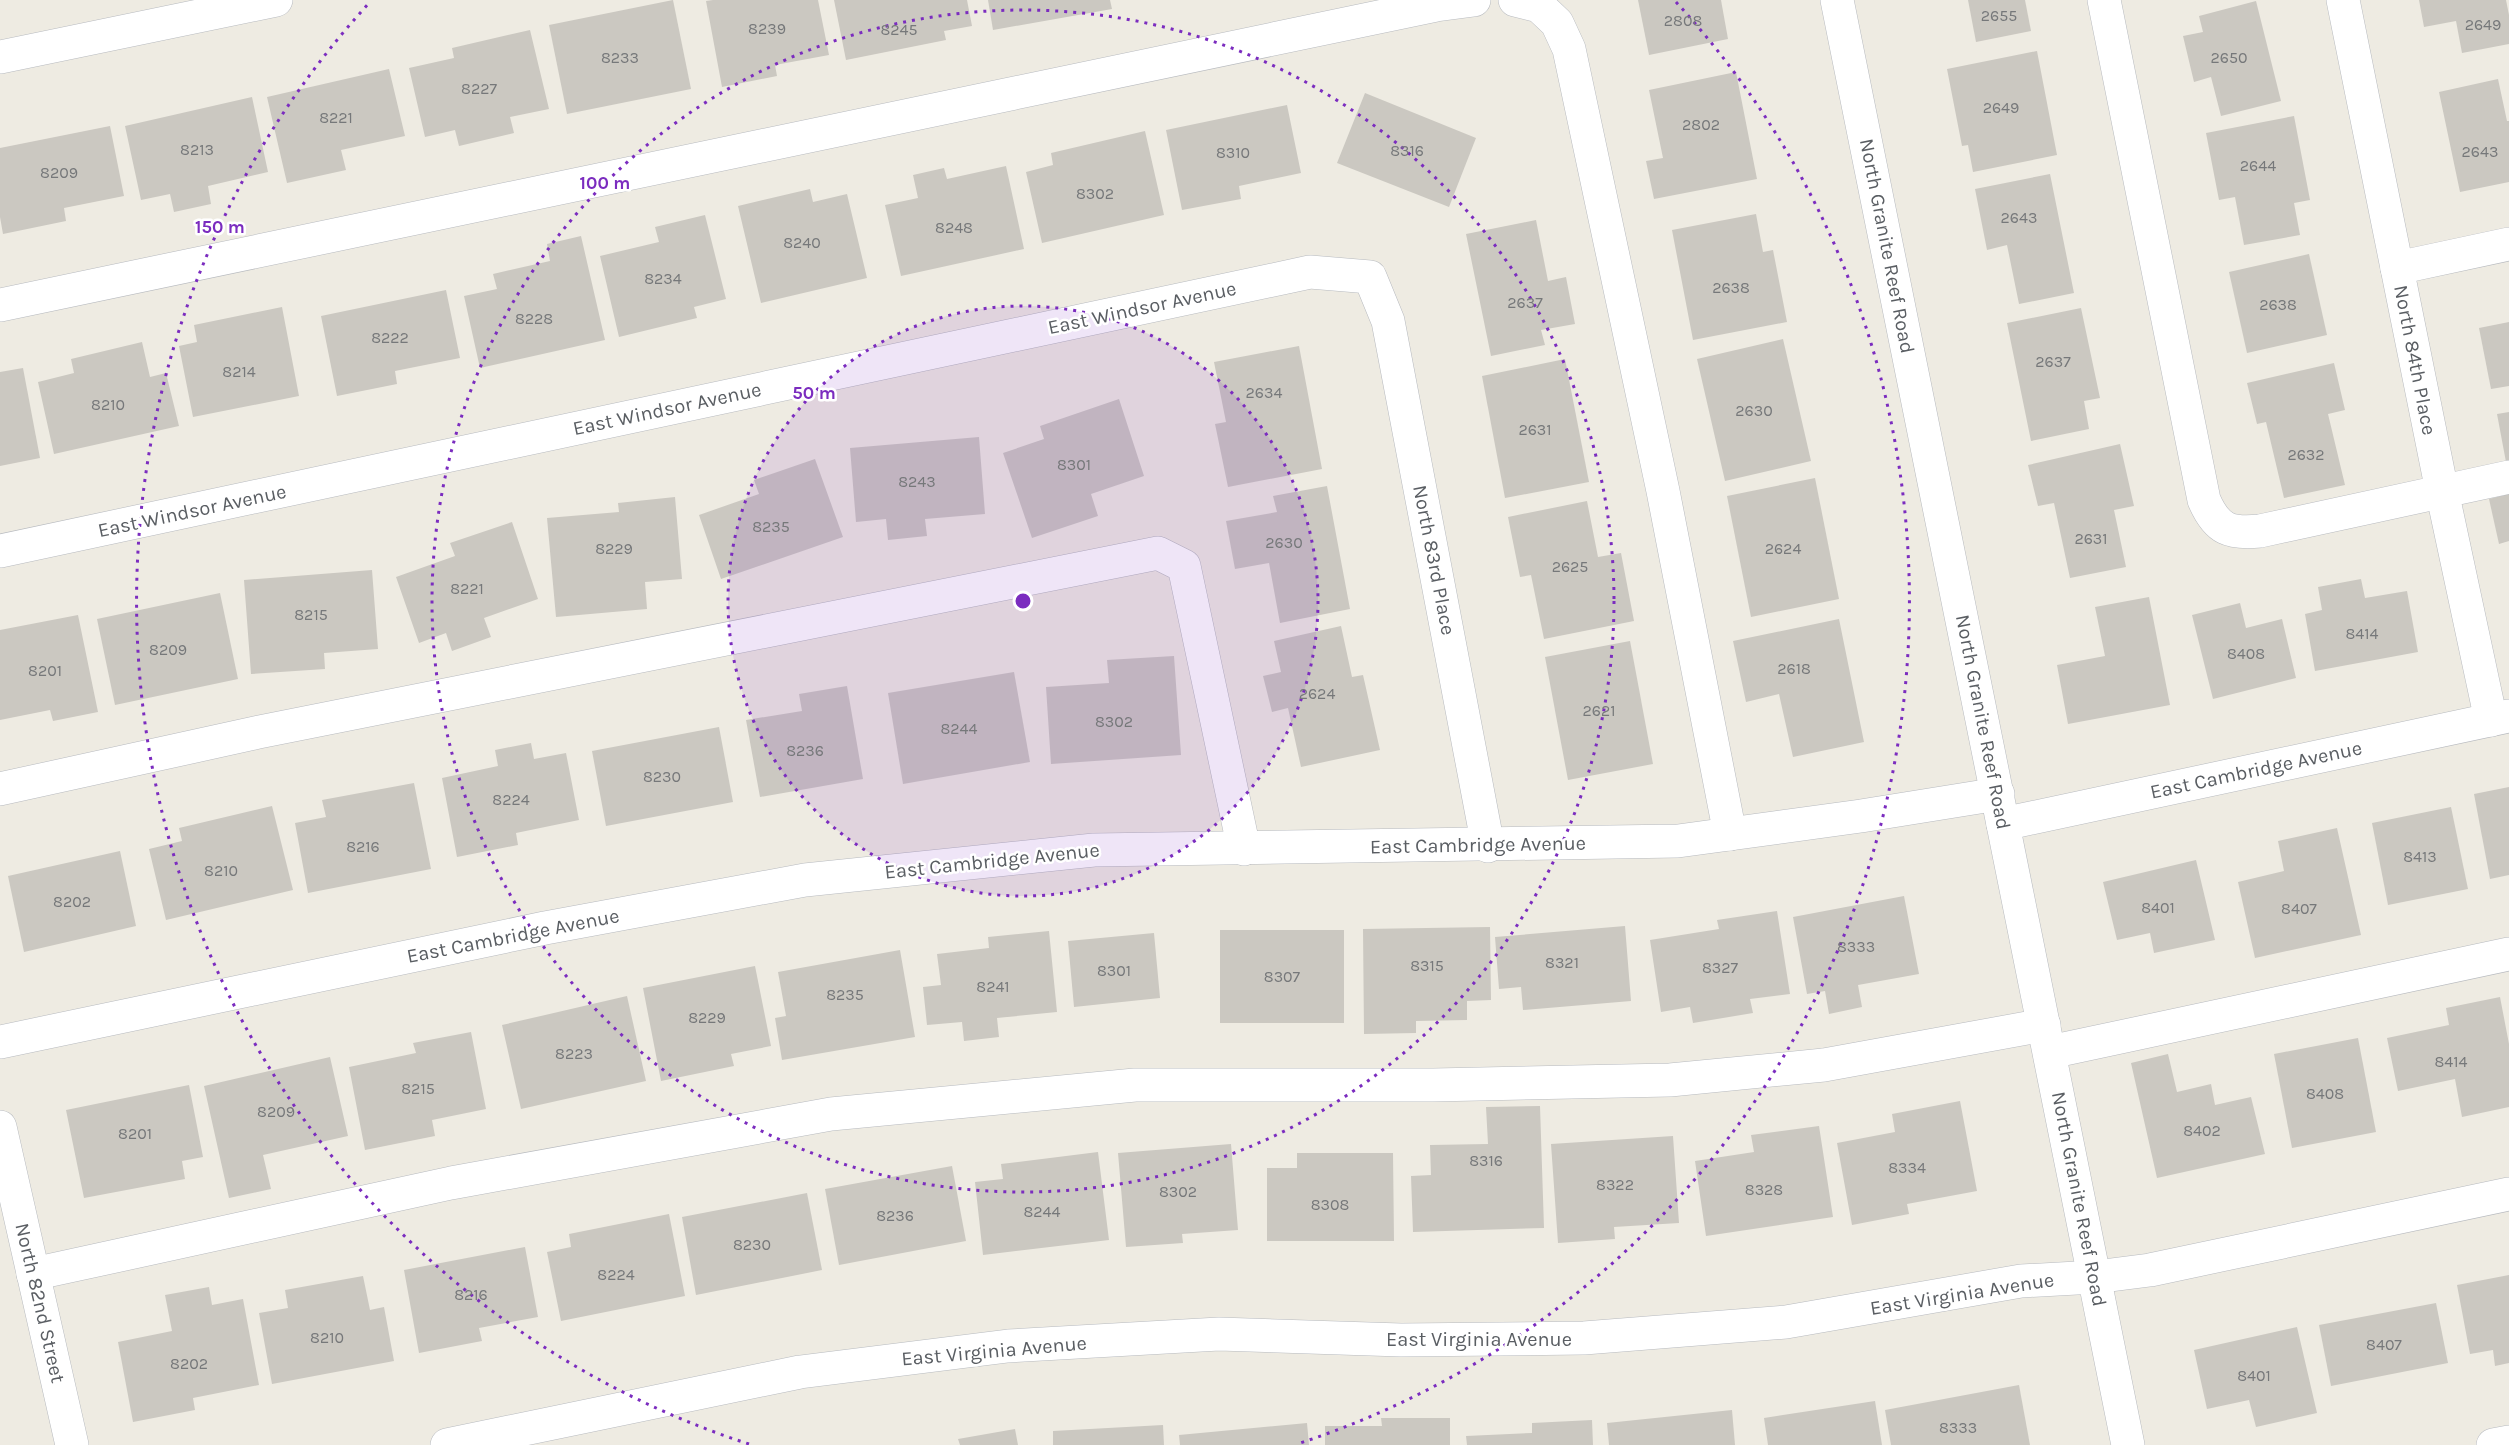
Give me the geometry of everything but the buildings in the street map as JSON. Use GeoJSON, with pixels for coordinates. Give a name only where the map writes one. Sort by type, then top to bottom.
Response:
{"type":"FeatureCollection","features":[{"type":"Feature","properties":{"kind":"street"},"geometry":{"type":"LineString","coordinates":[[0,57],[276,0]]}},
{"type":"Feature","properties":{"kind":"street"},"geometry":{"type":"LineString","coordinates":[[0,305],[1412,10],[1474,0]]}},
{"type":"Feature","properties":{"kind":"street"},"geometry":{"type":"LineString","coordinates":[[1515,0],[1539,6],[1557,24],[1569,49],[1663,491],[1730,834]]}},
{"type":"Feature","properties":{"kind":"street","name":"North Granite Reef Road"},"geometry":{"type":"LineString","coordinates":[[1837,0],[2128,1445]]}},
{"type":"Feature","properties":{"kind":"street"},"geometry":{"type":"LineString","coordinates":[[2104,0],[2204,500],[2211,516],[2224,528],[2241,533],[2260,531],[2509,477]]}},
{"type":"Feature","properties":{"kind":"street","name":"North 84th Place"},"geometry":{"type":"LineString","coordinates":[[2343,0],[2442,491],[2500,718]]}},
{"type":"Feature","properties":{"kind":"street"},"geometry":{"type":"LineString","coordinates":[[2397,268],[2509,244]]}},
{"type":"Feature","properties":{"kind":"street","name":"East Windsor Avenue"},"geometry":{"type":"LineString","coordinates":[[0,551],[1310,272],[1370,277]]}},
{"type":"Feature","properties":{"kind":"street","name":"North 83rd Place"},"geometry":{"type":"LineString","coordinates":[[1370,277],[1388,321],[1488,846]]}},
{"type":"Feature","properties":{"kind":"street"},"geometry":{"type":"LineString","coordinates":[[0,789],[259,732],[1158,553],[1184,566],[1244,849]]}},
{"type":"Feature","properties":{"kind":"street","name":"East Cambridge Avenue"},"geometry":{"type":"LineString","coordinates":[[0,1042],[545,928],[805,880],[1094,850],[1488,846],[1678,841],[1861,816],[2000,809],[2500,718]]}},
{"type":"Feature","properties":{"kind":"street"},"geometry":{"type":"LineString","coordinates":[[33,1274],[451,1183],[831,1114],[1135,1085],[1433,1085],[1670,1080],[2047,1039],[2509,954]]}},
{"type":"Feature","properties":{"kind":"street","name":"North 82nd Street"},"geometry":{"type":"LineString","coordinates":[[0,1127],[72,1445]]}},
{"type":"Feature","properties":{"kind":"street","name":"East Virginia Avenue"},"geometry":{"type":"LineString","coordinates":[[447,1445],[800,1372],[1008,1346],[1219,1334],[1401,1340],[1584,1338],[1786,1322],[2021,1281],[2095,1277],[2170,1266],[2509,1194]]}},
{"type":"Feature","properties":{"kind":"street"},"geometry":{"type":"LineString","coordinates":[[2493,1445],[2509,1442]]}}]}
